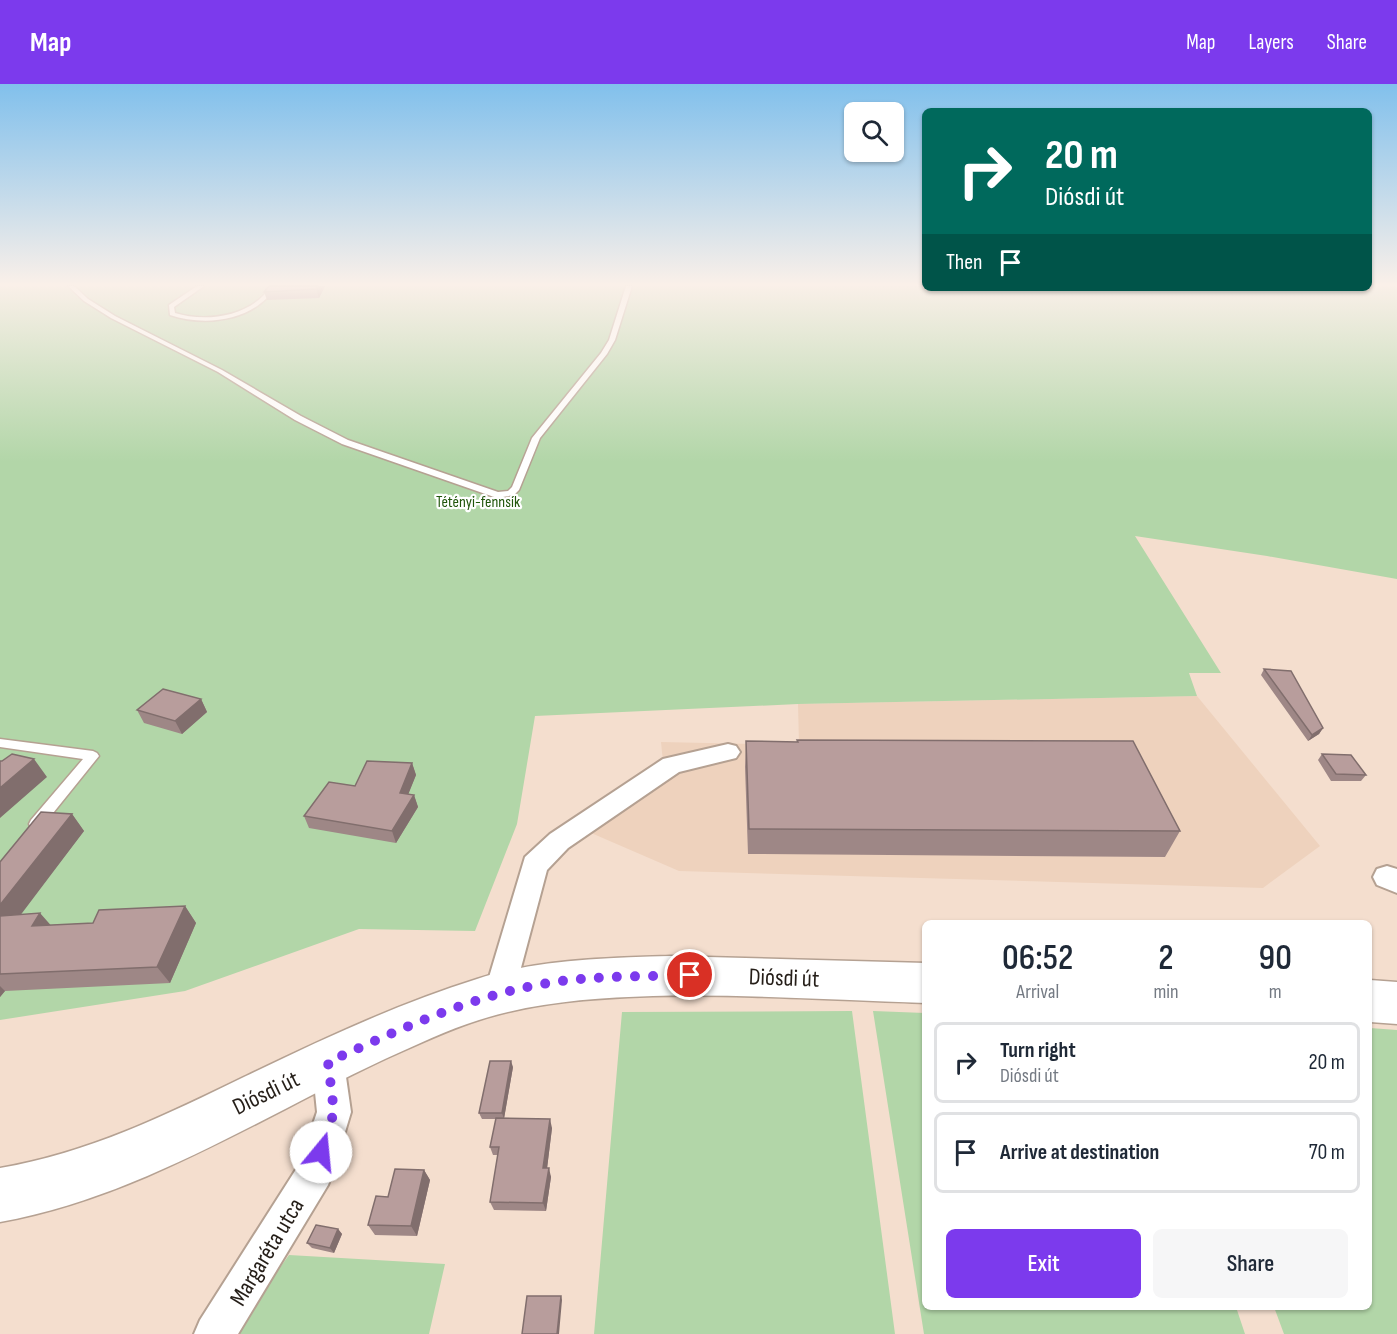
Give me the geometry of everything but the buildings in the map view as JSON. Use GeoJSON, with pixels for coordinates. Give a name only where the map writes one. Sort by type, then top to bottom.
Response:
{"type":"FeatureCollection","features":[{"type":"Feature","properties":{"kind":"main road","name":"Diósdi út"},"geometry":{"type":"LineString","coordinates":[[0,1195],[54,1184],[100,1169],[190,1131],[328,1062],[403,1028],[499,994],[544,983],[690,975],[922,983]]}},
{"type":"Feature","properties":{"kind":"main road"},"geometry":{"type":"LineString","coordinates":[[1372,1001],[1397,1003]]}},
{"type":"Feature","properties":{"kind":"street"},"geometry":{"type":"LineString","coordinates":[[499,994],[535,865],[559,841],[672,765],[728,752]]}},
{"type":"Feature","properties":{"kind":"street","name":"Margaréta utca"},"geometry":{"type":"LineString","coordinates":[[214,1334],[315,1172],[334,1112],[328,1062]]}},
{"type":"Feature","properties":{"kind":"lane"},"geometry":{"type":"LineString","coordinates":[[167,344],[220,371],[345,442],[497,495],[511,493],[516,488],[536,438],[610,344]]}},
{"type":"Feature","properties":{"kind":"lane"},"geometry":{"type":"LineString","coordinates":[[0,743],[93,756],[23,838]]}},
{"type":"Feature","properties":{"kind":"shaded area"},"geometry":{"type":"Polygon","coordinates":[[[1197,696],[1320,846],[1263,888],[679,871],[575,826],[663,762],[661,742],[799,745],[798,704],[1197,696]]]}},
{"type":"Feature","properties":{"kind":"green space","name":"Tétényi-fennsík"},"geometry":{"type":"Polygon","coordinates":[[[0,344],[1397,344],[1397,579],[1135,536],[1221,673],[1189,673],[1197,696],[798,704],[535,716],[517,824],[475,931],[359,929],[185,991],[0,1020],[0,344]]]}},
{"type":"Feature","properties":{"kind":"green space"},"geometry":{"type":"Polygon","coordinates":[[[852,1011],[895,1334],[594,1334],[622,1012],[852,1011]]]}},
{"type":"Feature","properties":{"kind":"green space"},"geometry":{"type":"Polygon","coordinates":[[[873,1011],[922,1013],[922,1310],[1237,1310],[1245,1334],[924,1334],[873,1011]]]}},
{"type":"Feature","properties":{"kind":"green space"},"geometry":{"type":"Polygon","coordinates":[[[1372,1028],[1397,1030],[1397,1334],[1284,1334],[1275,1310],[1372,1310],[1372,1028]]]}},
{"type":"Feature","properties":{"kind":"green space"},"geometry":{"type":"Polygon","coordinates":[[[289,1255],[445,1264],[429,1334],[232,1334],[289,1255]]]}},
{"type":"Feature","properties":{"kind":"route"},"geometry":{"type":"LineString","coordinates":[[321,1152],[334,1112],[328,1062],[403,1028],[477,1000],[544,983],[690,975]]}}]}
